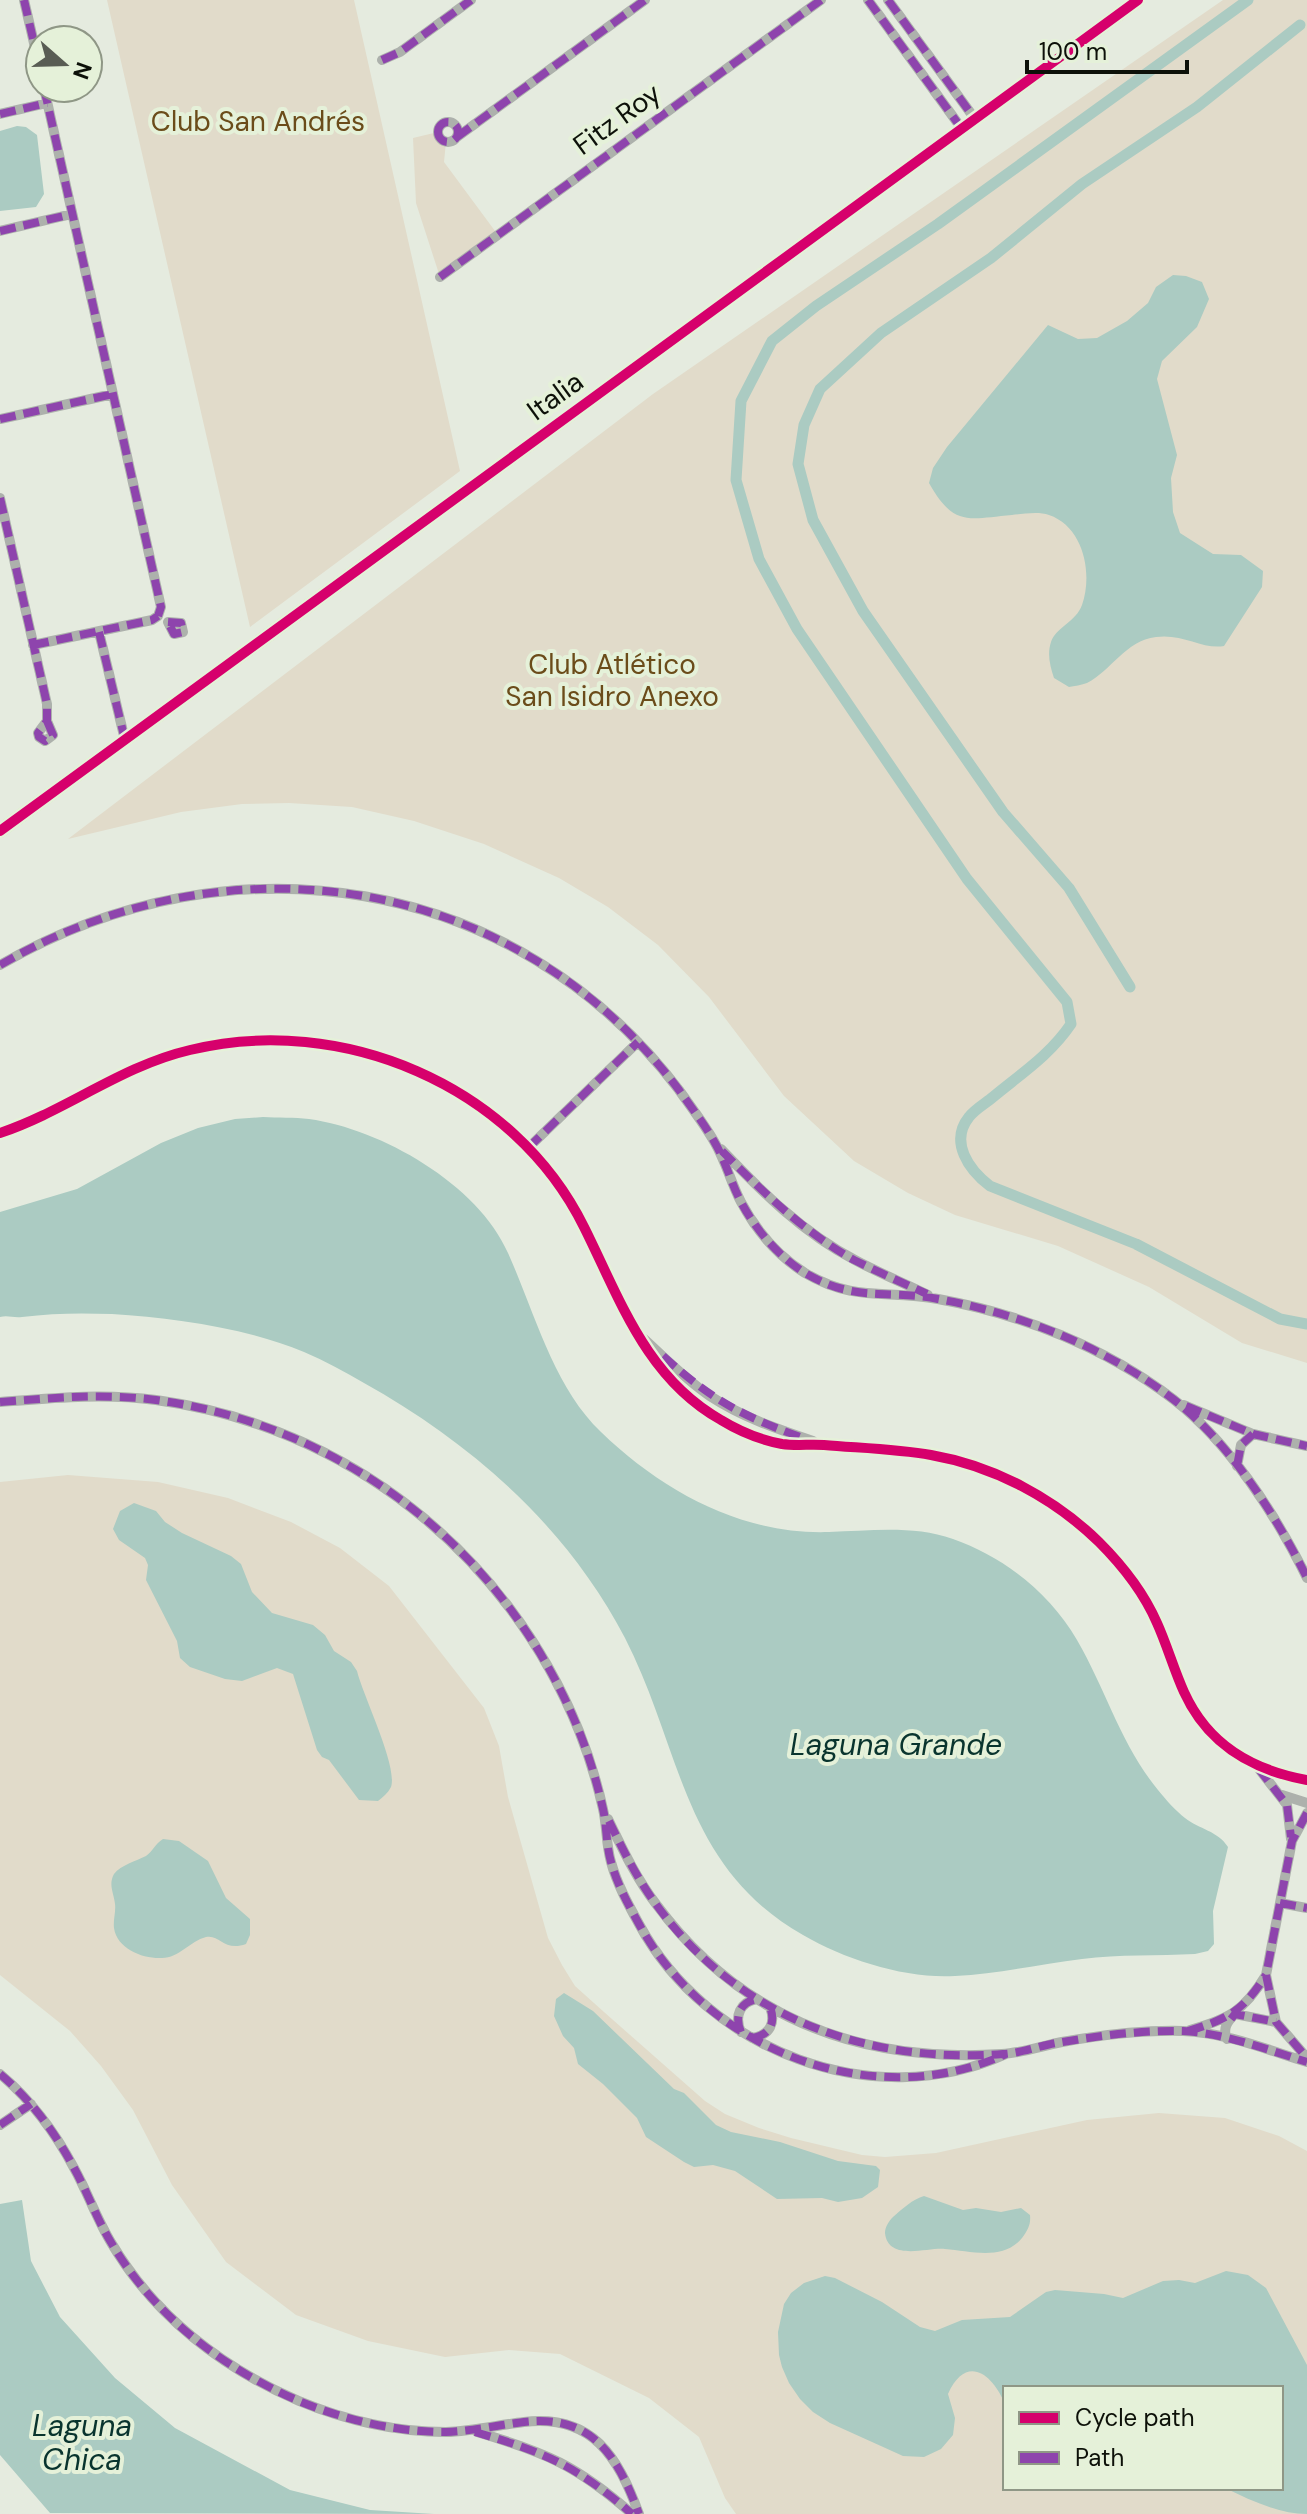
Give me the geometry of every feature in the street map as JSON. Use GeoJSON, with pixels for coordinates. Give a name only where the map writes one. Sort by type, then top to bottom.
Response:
{"type":"FeatureCollection","features":[{"type":"Feature","properties":{"kind":"street"},"geometry":{"type":"LineString","coordinates":[[24,0],[30,24]]}},
{"type":"Feature","properties":{"kind":"street"},"geometry":{"type":"LineString","coordinates":[[382,60],[400,52],[471,0]]}},
{"type":"Feature","properties":{"kind":"street"},"geometry":{"type":"LineString","coordinates":[[469,129],[446,122],[438,132],[446,142],[457,137],[469,129],[645,0]]}},
{"type":"Feature","properties":{"kind":"street","name":"Fitz Roy"},"geometry":{"type":"LineString","coordinates":[[440,277],[821,0]]}},
{"type":"Feature","properties":{"kind":"street"},"geometry":{"type":"LineString","coordinates":[[868,0],[962,129]]}},
{"type":"Feature","properties":{"kind":"street"},"geometry":{"type":"LineString","coordinates":[[888,0],[975,119]]}},
{"type":"Feature","properties":{"kind":"street","name":"Italia"},"geometry":{"type":"LineString","coordinates":[[0,831],[1138,0]]}},
{"type":"Feature","properties":{"kind":"street"},"geometry":{"type":"LineString","coordinates":[[888,28],[900,18]]}},
{"type":"Feature","properties":{"kind":"street"},"geometry":{"type":"LineString","coordinates":[[0,114],[43,104]]}},
{"type":"Feature","properties":{"kind":"street"},"geometry":{"type":"LineString","coordinates":[[33,645],[163,619],[47,104]]}},
{"type":"Feature","properties":{"kind":"street"},"geometry":{"type":"LineString","coordinates":[[455,125],[457,137]]}},
{"type":"Feature","properties":{"kind":"street"},"geometry":{"type":"LineString","coordinates":[[0,231],[72,214]]}},
{"type":"Feature","properties":{"kind":"street"},"geometry":{"type":"LineString","coordinates":[[0,419],[113,394]]}},
{"type":"Feature","properties":{"kind":"street"},"geometry":{"type":"LineString","coordinates":[[0,498],[47,704],[47,721]]}},
{"type":"Feature","properties":{"kind":"street"},"geometry":{"type":"LineString","coordinates":[[99,632],[125,740]]}},
{"type":"Feature","properties":{"kind":"street"},"geometry":{"type":"LineString","coordinates":[[0,965],[93,921],[208,891],[253,888],[338,891],[424,910],[498,940],[561,977],[638,1042],[678,1089],[716,1145],[759,1188],[827,1243],[934,1298]]}},
{"type":"Feature","properties":{"kind":"street"},"geometry":{"type":"LineString","coordinates":[[0,1133],[48,1114],[116,1076],[171,1055],[222,1044],[300,1040],[348,1049],[412,1069],[469,1099],[528,1148],[579,1216],[612,1288],[636,1331],[664,1374],[686,1397],[708,1413],[755,1436],[781,1444],[911,1452],[965,1463],[1010,1480],[1043,1498],[1099,1542],[1140,1593],[1156,1620],[1183,1691],[1199,1718],[1219,1740],[1257,1767],[1282,1796],[1307,1803]]}},
{"type":"Feature","properties":{"kind":"street"},"geometry":{"type":"LineString","coordinates":[[528,1148],[638,1042]]}},
{"type":"Feature","properties":{"kind":"street"},"geometry":{"type":"LineString","coordinates":[[716,1145],[741,1203],[771,1245],[808,1274],[842,1289],[877,1296],[934,1298],[1001,1314],[1064,1337],[1109,1359],[1175,1400],[1253,1434],[1307,1446]]}},
{"type":"Feature","properties":{"kind":"street"},"geometry":{"type":"LineString","coordinates":[[741,1203],[748,1190],[759,1188]]}},
{"type":"Feature","properties":{"kind":"street"},"geometry":{"type":"LineString","coordinates":[[877,1296],[887,1287],[884,1274]]}},
{"type":"Feature","properties":{"kind":"street"},"geometry":{"type":"LineString","coordinates":[[636,1331],[717,1400],[749,1418],[822,1445]]}},
{"type":"Feature","properties":{"kind":"street"},"geometry":{"type":"LineString","coordinates":[[0,1402],[90,1395],[153,1399],[188,1405],[287,1436],[378,1483],[475,1563],[519,1619],[578,1730],[604,1810],[652,1899],[695,1950],[757,1999],[832,2035],[862,2045],[910,2053],[1006,2054]]}},
{"type":"Feature","properties":{"kind":"street"},"geometry":{"type":"LineString","coordinates":[[1175,1400],[1237,1466],[1280,1526],[1307,1578]]}},
{"type":"Feature","properties":{"kind":"street"},"geometry":{"type":"LineString","coordinates":[[1237,1466],[1241,1445],[1253,1434]]}},
{"type":"Feature","properties":{"kind":"street"},"geometry":{"type":"LineString","coordinates":[[1257,1767],[1307,1780]]}},
{"type":"Feature","properties":{"kind":"street"},"geometry":{"type":"LineString","coordinates":[[1227,2039],[1225,2029],[1228,2021],[1266,1975],[1292,1841],[1290,1817],[1280,1787],[1288,1777]]}},
{"type":"Feature","properties":{"kind":"street"},"geometry":{"type":"LineString","coordinates":[[604,1810],[611,1864],[632,1911],[658,1955],[701,2002],[741,2032],[806,2062],[861,2075],[908,2077],[964,2070],[1006,2054],[1091,2037],[1186,2031],[1235,2014],[1278,2027],[1307,2060]]}},
{"type":"Feature","properties":{"kind":"street"},"geometry":{"type":"LineString","coordinates":[[1292,1841],[1307,1813]]}},
{"type":"Feature","properties":{"kind":"street"},"geometry":{"type":"LineString","coordinates":[[632,1911],[642,1898],[652,1899]]}},
{"type":"Feature","properties":{"kind":"street"},"geometry":{"type":"LineString","coordinates":[[1280,1903],[1307,1908]]}},
{"type":"Feature","properties":{"kind":"street"},"geometry":{"type":"LineString","coordinates":[[1266,1975],[1278,2027],[1278,2044],[1272,2052]]}},
{"type":"Feature","properties":{"kind":"street"},"geometry":{"type":"LineString","coordinates":[[741,2032],[739,2011],[743,2005],[757,1999]]}},
{"type":"Feature","properties":{"kind":"street"},"geometry":{"type":"LineString","coordinates":[[752,2038],[760,2037],[772,2026],[770,2007]]}},
{"type":"Feature","properties":{"kind":"street"},"geometry":{"type":"LineString","coordinates":[[1186,2031],[1307,2060]]}},
{"type":"Feature","properties":{"kind":"street"},"geometry":{"type":"LineString","coordinates":[[908,2077],[916,2067],[910,2053]]}},
{"type":"Feature","properties":{"kind":"street"},"geometry":{"type":"LineString","coordinates":[[0,2074],[31,2104],[69,2159],[95,2214],[134,2278],[208,2351],[266,2386],[335,2414],[403,2429],[471,2430],[540,2420],[565,2424],[591,2436],[616,2460],[639,2514]]}},
{"type":"Feature","properties":{"kind":"street"},"geometry":{"type":"LineString","coordinates":[[0,2125],[31,2104]]}},
{"type":"Feature","properties":{"kind":"street"},"geometry":{"type":"LineString","coordinates":[[518,2444],[514,2432],[521,2422]]}},
{"type":"Feature","properties":{"kind":"street"},"geometry":{"type":"LineString","coordinates":[[471,2430],[550,2456],[608,2492],[632,2514]]}},
{"type":"Feature","properties":{"kind":"street"},"geometry":{"type":"LineString","coordinates":[[608,2492],[620,2490],[624,2478]]}},
{"type":"Feature","properties":{"kind":"green space","name":"Club San Andrés"},"geometry":{"type":"Polygon","coordinates":[[[107,0],[354,0],[460,471],[250,627],[107,0]]]}},
{"type":"Feature","properties":{"kind":"green space","name":"Club Atlético San Isidro Anexo"},"geometry":{"type":"Polygon","coordinates":[[[1223,0],[1307,0],[1307,1363],[1242,1343],[1149,1287],[1058,1246],[955,1215],[908,1193],[854,1161],[784,1096],[709,997],[658,945],[608,907],[559,878],[484,844],[414,821],[352,807],[289,803],[242,804],[181,812],[68,839],[653,394],[1223,0]]]}},
{"type":"Feature","properties":{"kind":"green space"},"geometry":{"type":"Polygon","coordinates":[[[438,132],[446,142],[444,162],[498,235],[440,277],[416,203],[413,138],[438,132]]]}},
{"type":"Feature","properties":{"kind":"green space"},"geometry":{"type":"Polygon","coordinates":[[[68,1475],[158,1482],[228,1498],[291,1522],[340,1548],[389,1586],[484,1708],[499,1746],[508,1797],[548,1938],[562,1965],[575,1986],[705,2101],[725,2114],[791,2138],[862,2155],[885,2157],[936,2153],[1087,2120],[1159,2113],[1225,2118],[1279,2136],[1307,2151],[1307,2514],[736,2514],[725,2498],[699,2437],[649,2398],[560,2354],[509,2350],[445,2357],[368,2341],[296,2315],[226,2262],[172,2185],[133,2110],[101,2066],[70,2031],[0,1975],[0,1482],[68,1475]]]}},
{"type":"Feature","properties":{"kind":"water"},"geometry":{"type":"Polygon","coordinates":[[[26,127],[37,135],[44,194],[36,207],[0,211],[0,131],[26,127]]]}},
{"type":"Feature","properties":{"kind":"water"},"geometry":{"type":"Polygon","coordinates":[[[1173,275],[1202,282],[1209,299],[1197,327],[1162,361],[1157,379],[1177,455],[1171,478],[1173,512],[1180,533],[1213,554],[1241,555],[1263,571],[1262,587],[1224,646],[1156,637],[1127,650],[1087,683],[1069,687],[1054,678],[1049,656],[1057,632],[1082,605],[1086,566],[1078,541],[1061,521],[1040,513],[984,518],[954,514],[929,483],[933,468],[947,447],[1048,325],[1078,339],[1097,338],[1127,321],[1148,303],[1156,287],[1173,275]]]}},
{"type":"Feature","properties":{"kind":"water","name":"Laguna Grande"},"geometry":{"type":"Polygon","coordinates":[[[235,1119],[309,1119],[366,1134],[424,1164],[451,1183],[494,1228],[508,1253],[558,1371],[584,1414],[625,1453],[677,1490],[705,1505],[765,1526],[797,1531],[923,1532],[953,1539],[1008,1566],[1039,1592],[1077,1640],[1145,1773],[1182,1815],[1219,1837],[1228,1847],[1213,1911],[1214,1944],[1208,1951],[1096,1957],[987,1973],[936,1976],[877,1966],[820,1944],[763,1907],[732,1875],[709,1840],[690,1802],[625,1638],[575,1560],[514,1492],[443,1433],[335,1367],[259,1336],[185,1321],[112,1314],[0,1317],[0,1212],[77,1189],[161,1143],[198,1128],[235,1119]]]}},
{"type":"Feature","properties":{"kind":"water"},"geometry":{"type":"Polygon","coordinates":[[[134,1503],[156,1511],[165,1522],[182,1533],[231,1556],[241,1564],[252,1592],[272,1613],[313,1625],[325,1635],[334,1651],[351,1662],[385,1748],[392,1777],[391,1787],[382,1798],[378,1801],[359,1800],[329,1760],[322,1757],[317,1750],[293,1674],[277,1668],[242,1681],[225,1679],[190,1667],[180,1658],[177,1641],[146,1580],[148,1565],[145,1558],[119,1540],[113,1529],[120,1511],[134,1503]]]}},
{"type":"Feature","properties":{"kind":"water"},"geometry":{"type":"Polygon","coordinates":[[[163,1839],[179,1841],[208,1861],[226,1898],[250,1919],[250,1935],[246,1944],[232,1946],[206,1937],[174,1955],[162,1958],[139,1954],[120,1942],[114,1928],[112,1878],[121,1868],[146,1856],[163,1839]]]}},
{"type":"Feature","properties":{"kind":"water"},"geometry":{"type":"Polygon","coordinates":[[[564,1993],[593,2011],[716,2125],[731,2132],[780,2142],[838,2161],[876,2166],[880,2170],[878,2187],[862,2198],[838,2202],[822,2198],[777,2199],[735,2171],[713,2165],[694,2167],[684,2162],[646,2137],[637,2118],[578,2064],[574,2048],[563,2036],[554,2016],[556,1999],[564,1993]]]}},
{"type":"Feature","properties":{"kind":"water"},"geometry":{"type":"Polygon","coordinates":[[[924,2196],[963,2210],[976,2208],[1001,2212],[1021,2208],[1030,2215],[1029,2224],[1014,2245],[996,2252],[945,2249],[910,2251],[893,2247],[885,2233],[888,2224],[904,2208],[924,2196]]]}},
{"type":"Feature","properties":{"kind":"water","name":"Laguna Chica"},"geometry":{"type":"Polygon","coordinates":[[[22,2200],[31,2261],[60,2317],[115,2378],[175,2428],[290,2490],[370,2510],[434,2514],[50,2513],[0,2455],[0,2204],[22,2200]]]}},
{"type":"Feature","properties":{"kind":"water"},"geometry":{"type":"Polygon","coordinates":[[[1226,2271],[1248,2275],[1266,2288],[1307,2365],[1307,2514],[1275,2509],[1229,2490],[1283,2490],[1283,2386],[1003,2386],[1003,2400],[986,2377],[971,2371],[955,2382],[948,2394],[955,2418],[953,2435],[941,2449],[924,2457],[903,2456],[830,2423],[813,2412],[789,2383],[779,2355],[778,2332],[784,2304],[791,2293],[804,2283],[825,2276],[882,2302],[920,2327],[935,2331],[962,2320],[1010,2317],[1046,2292],[1055,2290],[1123,2298],[1163,2281],[1195,2283],[1226,2271]]]}},
{"type":"Feature","properties":{"kind":"waterway"},"geometry":{"type":"LineString","coordinates":[[1248,0],[938,224],[816,306],[772,341],[741,401],[736,480],[759,559],[797,629],[967,879],[1067,1002],[1071,1024],[1063,1035],[1035,1063],[977,1109],[963,1126],[961,1146],[969,1164],[990,1186],[1136,1244],[1280,1319],[1307,1324]]}},
{"type":"Feature","properties":{"kind":"waterway"},"geometry":{"type":"LineString","coordinates":[[1130,987],[1069,888],[1003,812],[863,611],[813,520],[798,464],[804,425],[820,389],[881,333],[991,258],[1082,184],[1197,107],[1300,25]]}},
{"type":"Feature","properties":{"kind":"marked path"},"geometry":{"type":"LineString","coordinates":[[24,0],[30,24]]}},
{"type":"Feature","properties":{"kind":"marked path"},"geometry":{"type":"LineString","coordinates":[[382,60],[400,52],[471,0]]}},
{"type":"Feature","properties":{"kind":"marked path"},"geometry":{"type":"LineString","coordinates":[[457,137],[645,0]]}},
{"type":"Feature","properties":{"kind":"marked path"},"geometry":{"type":"LineString","coordinates":[[440,277],[821,0]]}},
{"type":"Feature","properties":{"kind":"marked path"},"geometry":{"type":"LineString","coordinates":[[868,0],[962,129]]}},
{"type":"Feature","properties":{"kind":"marked path"},"geometry":{"type":"LineString","coordinates":[[888,0],[975,119]]}},
{"type":"Feature","properties":{"kind":"marked path"},"geometry":{"type":"LineString","coordinates":[[0,114],[43,104]]}},
{"type":"Feature","properties":{"kind":"marked path"},"geometry":{"type":"LineString","coordinates":[[48,104],[161,607],[158,616]]}},
{"type":"Feature","properties":{"kind":"marked path"},"geometry":{"type":"LineString","coordinates":[[448,122],[455,125],[458,132],[455,139],[448,142],[441,139],[438,132],[441,125],[448,122]]}},
{"type":"Feature","properties":{"kind":"marked path"},"geometry":{"type":"LineString","coordinates":[[0,231],[72,214]]}},
{"type":"Feature","properties":{"kind":"marked path"},"geometry":{"type":"LineString","coordinates":[[0,419],[113,394]]}},
{"type":"Feature","properties":{"kind":"marked path"},"geometry":{"type":"LineString","coordinates":[[0,498],[47,704],[47,721]]}},
{"type":"Feature","properties":{"kind":"marked path"},"geometry":{"type":"LineString","coordinates":[[33,645],[152,620],[158,616]]}},
{"type":"Feature","properties":{"kind":"marked path"},"geometry":{"type":"LineString","coordinates":[[168,622],[181,623],[183,632],[174,634],[168,622]]}},
{"type":"Feature","properties":{"kind":"marked path"},"geometry":{"type":"LineString","coordinates":[[99,632],[125,740]]}},
{"type":"Feature","properties":{"kind":"marked path"},"geometry":{"type":"LineString","coordinates":[[47,721],[53,735],[45,741],[38,733],[47,721]]}},
{"type":"Feature","properties":{"kind":"marked path"},"geometry":{"type":"LineString","coordinates":[[0,965],[89,923],[180,898],[273,889],[365,896],[453,920],[536,960],[612,1017],[679,1090],[715,1143],[737,1195],[754,1223],[768,1242],[795,1266],[823,1282],[856,1292],[938,1299],[1031,1324],[1091,1348],[1147,1380],[1194,1416],[1232,1458],[1266,1505],[1307,1578]]}},
{"type":"Feature","properties":{"kind":"marked path"},"geometry":{"type":"LineString","coordinates":[[528,1148],[638,1042]]}},
{"type":"Feature","properties":{"kind":"marked path"},"geometry":{"type":"LineString","coordinates":[[722,1151],[768,1196],[818,1237],[854,1260],[927,1294]]}},
{"type":"Feature","properties":{"kind":"marked path"},"geometry":{"type":"LineString","coordinates":[[663,1356],[728,1405],[803,1438]]}},
{"type":"Feature","properties":{"kind":"marked path"},"geometry":{"type":"LineString","coordinates":[[0,1402],[97,1397],[156,1400],[226,1414],[293,1438],[355,1469],[412,1508],[464,1555],[509,1608],[548,1667],[579,1731],[589,1760],[603,1809],[611,1862],[623,1894],[669,1968],[706,2006],[750,2037],[798,2059],[849,2073],[902,2077],[955,2071],[1006,2054]]}},
{"type":"Feature","properties":{"kind":"marked path"},"geometry":{"type":"LineString","coordinates":[[1186,1406],[1253,1434],[1307,1446]]}},
{"type":"Feature","properties":{"kind":"marked path"},"geometry":{"type":"LineString","coordinates":[[1237,1466],[1241,1445],[1253,1434]]}},
{"type":"Feature","properties":{"kind":"marked path"},"geometry":{"type":"LineString","coordinates":[[1258,1768],[1287,1805],[1291,1837]]}},
{"type":"Feature","properties":{"kind":"marked path"},"geometry":{"type":"LineString","coordinates":[[1307,1813],[1292,1841],[1266,1975],[1276,2022],[1307,2058]]}},
{"type":"Feature","properties":{"kind":"marked path"},"geometry":{"type":"LineString","coordinates":[[609,1821],[653,1900],[686,1941],[723,1975],[763,2003],[807,2025],[853,2041],[902,2051],[952,2055],[1010,2053],[1104,2036],[1183,2031],[1230,2039],[1307,2062]]}},
{"type":"Feature","properties":{"kind":"marked path"},"geometry":{"type":"LineString","coordinates":[[1280,1903],[1307,1908]]}},
{"type":"Feature","properties":{"kind":"marked path"},"geometry":{"type":"LineString","coordinates":[[1188,2031],[1233,2012],[1250,1997],[1266,1975]]}},
{"type":"Feature","properties":{"kind":"marked path"},"geometry":{"type":"LineString","coordinates":[[741,2032],[738,2021],[740,2011],[746,2003],[757,1999]]}},
{"type":"Feature","properties":{"kind":"marked path"},"geometry":{"type":"LineString","coordinates":[[752,2038],[770,2027],[770,2007]]}},
{"type":"Feature","properties":{"kind":"marked path"},"geometry":{"type":"LineString","coordinates":[[1231,2019],[1235,2014],[1276,2022]]}},
{"type":"Feature","properties":{"kind":"marked path"},"geometry":{"type":"LineString","coordinates":[[0,2074],[42,2117],[59,2142],[107,2235],[129,2270],[170,2317],[217,2356],[299,2401],[371,2424],[446,2432],[524,2422],[548,2421],[568,2425],[600,2444],[612,2458],[639,2514]]}},
{"type":"Feature","properties":{"kind":"marked path"},"geometry":{"type":"LineString","coordinates":[[0,2125],[31,2104]]}},
{"type":"Feature","properties":{"kind":"marked path"},"geometry":{"type":"LineString","coordinates":[[475,2432],[559,2462],[632,2514]]}},
{"type":"Feature","properties":{"kind":"cycle path"},"geometry":{"type":"LineString","coordinates":[[0,831],[1138,0]]}},
{"type":"Feature","properties":{"kind":"cycle path"},"geometry":{"type":"LineString","coordinates":[[0,1133],[165,1057],[247,1041],[305,1042],[363,1052],[417,1071],[468,1099],[514,1134],[553,1177],[584,1227],[638,1335],[673,1382],[695,1403],[728,1424],[766,1440],[787,1445],[824,1445],[931,1455],[978,1467],[1043,1498],[1099,1542],[1132,1580],[1157,1623],[1184,1692],[1206,1727],[1250,1762],[1307,1780]]}}]}
